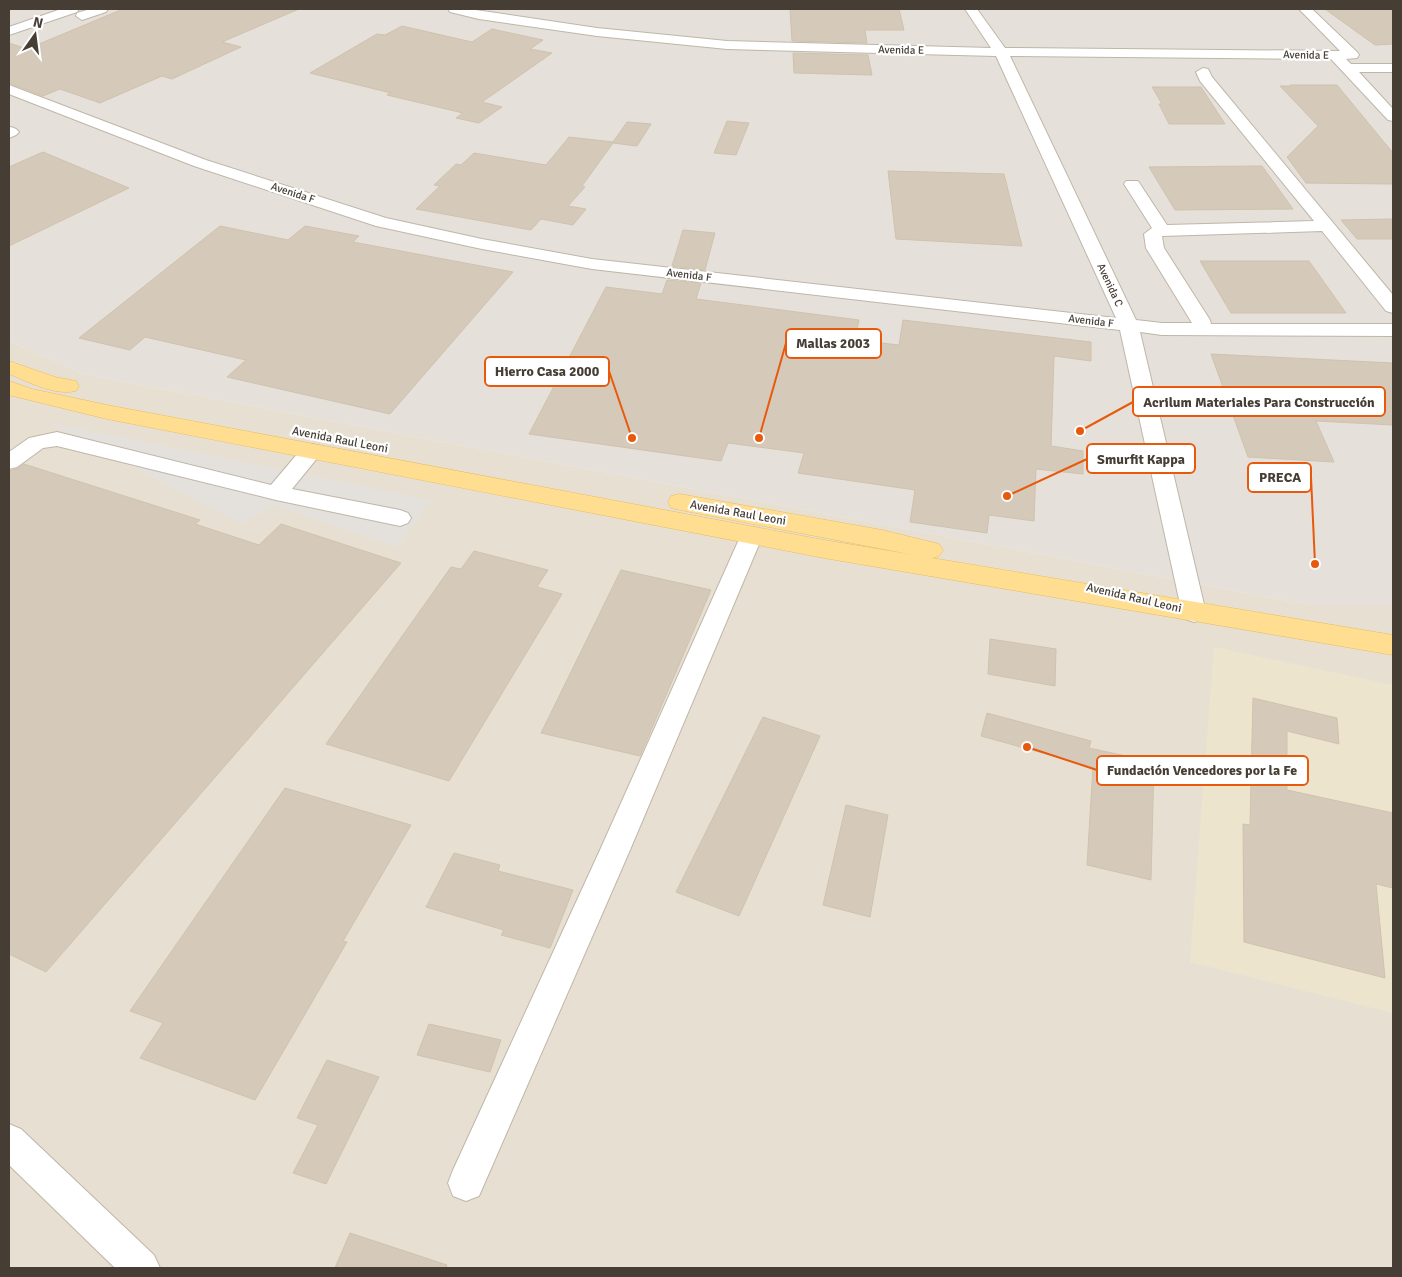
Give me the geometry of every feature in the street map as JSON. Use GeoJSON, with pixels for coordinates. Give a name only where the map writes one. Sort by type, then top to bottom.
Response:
{"type":"FeatureCollection","features":[{"type":"Feature","properties":{"kind":"main road","name":"Avenida Raul Leoni"},"geometry":{"type":"LineString","coordinates":[[9,367],[49,382],[145,403],[388,450],[882,539],[1194,613]]}},
{"type":"Feature","properties":{"kind":"main road","name":"Avenida Raul Leoni"},"geometry":{"type":"LineString","coordinates":[[9,388],[26,394],[107,412],[752,535],[1194,613]]}},
{"type":"Feature","properties":{"kind":"main road"},"geometry":{"type":"LineString","coordinates":[[1194,613],[1393,646]]}},
{"type":"Feature","properties":{"kind":"street"},"geometry":{"type":"LineString","coordinates":[[9,31],[78,12],[102,9]]}},
{"type":"Feature","properties":{"kind":"street","name":"Avenida E"},"geometry":{"type":"LineString","coordinates":[[454,9],[479,15],[597,32],[727,45],[1001,52],[1335,55],[1349,62]]}},
{"type":"Feature","properties":{"kind":"street","name":"Avenida C"},"geometry":{"type":"LineString","coordinates":[[971,9],[1001,52],[1129,326],[1194,613]]}},
{"type":"Feature","properties":{"kind":"street"},"geometry":{"type":"LineString","coordinates":[[1305,9],[1393,118]]}},
{"type":"Feature","properties":{"kind":"street"},"geometry":{"type":"LineString","coordinates":[[1349,62],[1393,68]]}},
{"type":"Feature","properties":{"kind":"street"},"geometry":{"type":"LineString","coordinates":[[1203,72],[1204,78],[1393,307]]}},
{"type":"Feature","properties":{"kind":"street","name":"Avenida F"},"geometry":{"type":"LineString","coordinates":[[9,90],[218,169],[382,222],[482,244],[592,264],[1162,329],[1393,330]]}},
{"type":"Feature","properties":{"kind":"street"},"geometry":{"type":"LineString","coordinates":[[1132,184],[1162,230]]}},
{"type":"Feature","properties":{"kind":"street"},"geometry":{"type":"LineString","coordinates":[[1202,329],[1201,320],[1155,248],[1154,234],[1162,230],[1326,226]]}},
{"type":"Feature","properties":{"kind":"street"},"geometry":{"type":"LineString","coordinates":[[9,462],[36,443],[57,440],[276,493],[400,518]]}},
{"type":"Feature","properties":{"kind":"street"},"geometry":{"type":"LineString","coordinates":[[276,493],[312,451]]}},
{"type":"Feature","properties":{"kind":"street"},"geometry":{"type":"LineString","coordinates":[[466,1183],[615,850],[752,535]]}},
{"type":"Feature","properties":{"kind":"street"},"geometry":{"type":"LineString","coordinates":[[9,1142],[141,1268]]}},
{"type":"Feature","properties":{"kind":"shaded area"},"geometry":{"type":"Polygon","coordinates":[[[9,9],[1393,9],[1393,605],[1310,605],[83,374],[9,341],[9,9]]]}},
{"type":"Feature","properties":{"kind":"shaded area"},"geometry":{"type":"Polygon","coordinates":[[[9,341],[83,374],[1310,605],[1393,605],[1393,1268],[9,1268],[9,341]]]}},
{"type":"Feature","properties":{"kind":"shaded area"},"geometry":{"type":"Polygon","coordinates":[[[46,422],[431,500],[397,547],[275,505],[242,524],[46,422]]]}},
{"type":"Feature","properties":{"kind":"shaded area"},"geometry":{"type":"Polygon","coordinates":[[[1214,647],[1393,685],[1393,1013],[1190,962],[1214,647]]]}},
{"type":"Feature","properties":{"kind":"building"},"geometry":{"type":"Polygon","coordinates":[[[123,9],[299,9],[222,42],[241,47],[172,79],[162,76],[100,103],[60,89],[43,96],[9,83],[9,43],[27,49],[123,9]]]}},
{"type":"Feature","properties":{"kind":"building"},"geometry":{"type":"Polygon","coordinates":[[[790,9],[899,9],[904,30],[865,30],[867,43],[792,41],[790,9]]]}},
{"type":"Feature","properties":{"kind":"building"},"geometry":{"type":"Polygon","coordinates":[[[1325,9],[1393,9],[1393,44],[1375,45],[1325,9]]]}},
{"type":"Feature","properties":{"kind":"building"},"geometry":{"type":"Polygon","coordinates":[[[402,26],[472,42],[492,29],[543,40],[530,49],[552,53],[482,102],[502,107],[479,123],[456,118],[463,113],[387,95],[391,93],[310,73],[377,34],[385,35],[402,26]]]}},
{"type":"Feature","properties":{"kind":"building"},"geometry":{"type":"Polygon","coordinates":[[[793,53],[868,55],[872,75],[794,73],[793,53]]]}},
{"type":"Feature","properties":{"kind":"building"},"geometry":{"type":"Polygon","coordinates":[[[1337,85],[1393,153],[1393,184],[1306,183],[1287,157],[1318,126],[1280,86],[1337,85]]]}},
{"type":"Feature","properties":{"kind":"building"},"geometry":{"type":"Polygon","coordinates":[[[1152,87],[1201,87],[1225,124],[1169,124],[1159,104],[1162,104],[1152,87]]]}},
{"type":"Feature","properties":{"kind":"building"},"geometry":{"type":"Polygon","coordinates":[[[727,121],[749,123],[736,155],[714,153],[727,121]]]}},
{"type":"Feature","properties":{"kind":"building"},"geometry":{"type":"Polygon","coordinates":[[[627,122],[651,124],[637,146],[613,143],[582,186],[585,187],[568,206],[586,209],[573,225],[541,219],[531,230],[416,209],[440,186],[434,185],[456,164],[461,165],[474,153],[546,165],[569,137],[613,142],[627,122]]]}},
{"type":"Feature","properties":{"kind":"building"},"geometry":{"type":"Polygon","coordinates":[[[43,152],[129,188],[9,246],[9,167],[43,152]]]}},
{"type":"Feature","properties":{"kind":"building"},"geometry":{"type":"Polygon","coordinates":[[[1262,166],[1293,209],[1175,210],[1149,167],[1262,166]]]}},
{"type":"Feature","properties":{"kind":"building"},"geometry":{"type":"Polygon","coordinates":[[[888,171],[1004,174],[1022,246],[896,239],[888,171]]]}},
{"type":"Feature","properties":{"kind":"building"},"geometry":{"type":"Polygon","coordinates":[[[1393,219],[1393,239],[1357,239],[1341,220],[1393,219]]]}},
{"type":"Feature","properties":{"kind":"building"},"geometry":{"type":"Polygon","coordinates":[[[220,226],[288,240],[305,226],[359,236],[353,242],[513,272],[390,414],[227,377],[246,360],[145,337],[130,350],[79,338],[220,226]]]}},
{"type":"Feature","properties":{"kind":"building"},"geometry":{"type":"Polygon","coordinates":[[[683,230],[715,233],[705,270],[672,266],[683,230]]]}},
{"type":"Feature","properties":{"kind":"building"},"geometry":{"type":"Polygon","coordinates":[[[1200,261],[1309,261],[1346,313],[1231,313],[1200,261]]]}},
{"type":"Feature","properties":{"kind":"building"},"geometry":{"type":"Polygon","coordinates":[[[667,280],[701,283],[696,299],[859,320],[855,340],[899,345],[903,320],[1091,342],[1091,361],[1054,356],[1051,446],[1083,451],[1083,474],[1036,469],[1034,521],[989,515],[987,533],[910,522],[915,490],[798,473],[804,453],[728,443],[721,461],[529,434],[606,287],[662,294],[667,280]]]}},
{"type":"Feature","properties":{"kind":"building"},"geometry":{"type":"Polygon","coordinates":[[[1211,354],[1393,363],[1393,425],[1316,421],[1334,462],[1248,457],[1211,354]]]}},
{"type":"Feature","properties":{"kind":"building"},"geometry":{"type":"Polygon","coordinates":[[[24,464],[200,520],[195,524],[259,545],[281,524],[401,563],[46,972],[9,954],[9,471],[17,469],[24,464]]]}},
{"type":"Feature","properties":{"kind":"building"},"geometry":{"type":"Polygon","coordinates":[[[474,551],[548,570],[537,587],[562,594],[449,781],[326,744],[451,567],[461,569],[474,551]]]}},
{"type":"Feature","properties":{"kind":"building"},"geometry":{"type":"Polygon","coordinates":[[[621,570],[711,590],[640,756],[541,733],[621,570]]]}},
{"type":"Feature","properties":{"kind":"building"},"geometry":{"type":"Polygon","coordinates":[[[990,639],[1056,649],[1055,686],[988,674],[990,639]]]}},
{"type":"Feature","properties":{"kind":"building"},"geometry":{"type":"Polygon","coordinates":[[[1253,698],[1337,718],[1339,744],[1287,731],[1287,790],[1393,813],[1393,888],[1376,884],[1385,978],[1244,942],[1243,824],[1250,825],[1253,698]]]}},
{"type":"Feature","properties":{"kind":"building"},"geometry":{"type":"Polygon","coordinates":[[[987,713],[1091,741],[1089,748],[1154,762],[1151,880],[1087,865],[1093,767],[981,736],[987,713]]]}},
{"type":"Feature","properties":{"kind":"building"},"geometry":{"type":"Polygon","coordinates":[[[763,717],[820,736],[739,916],[676,892],[763,717]]]}},
{"type":"Feature","properties":{"kind":"building"},"geometry":{"type":"Polygon","coordinates":[[[285,788],[411,825],[343,941],[347,942],[255,1100],[140,1058],[163,1023],[130,1011],[285,788]]]}},
{"type":"Feature","properties":{"kind":"building"},"geometry":{"type":"Polygon","coordinates":[[[846,805],[888,815],[870,917],[823,905],[846,805]]]}},
{"type":"Feature","properties":{"kind":"building"},"geometry":{"type":"Polygon","coordinates":[[[454,853],[500,865],[498,871],[573,890],[550,948],[501,935],[504,930],[426,907],[454,853]]]}},
{"type":"Feature","properties":{"kind":"building"},"geometry":{"type":"Polygon","coordinates":[[[429,1024],[501,1040],[490,1072],[417,1055],[429,1024]]]}},
{"type":"Feature","properties":{"kind":"building"},"geometry":{"type":"Polygon","coordinates":[[[327,1060],[379,1077],[326,1184],[293,1173],[318,1125],[297,1118],[327,1060]]]}},
{"type":"Feature","properties":{"kind":"building"},"geometry":{"type":"Polygon","coordinates":[[[350,1233],[447,1265],[446,1268],[335,1268],[350,1233]]]}},
{"type":"Feature","properties":{"kind":"place","name":"Acrilum Materiales Para Construcción"},"geometry":{"type":"Point","coordinates":[1080,431]}},
{"type":"Feature","properties":{"kind":"place","name":"Hierro Casa 2000"},"geometry":{"type":"Point","coordinates":[632,438]}},
{"type":"Feature","properties":{"kind":"place","name":"Mallas 2003"},"geometry":{"type":"Point","coordinates":[759,438]}},
{"type":"Feature","properties":{"kind":"place","name":"Smurfit Kappa"},"geometry":{"type":"Point","coordinates":[1007,496]}},
{"type":"Feature","properties":{"kind":"place","name":"PRECA"},"geometry":{"type":"Point","coordinates":[1315,564]}},
{"type":"Feature","properties":{"kind":"place","name":"Fundación Vencedores por la Fe"},"geometry":{"type":"Point","coordinates":[1027,747]}}]}
